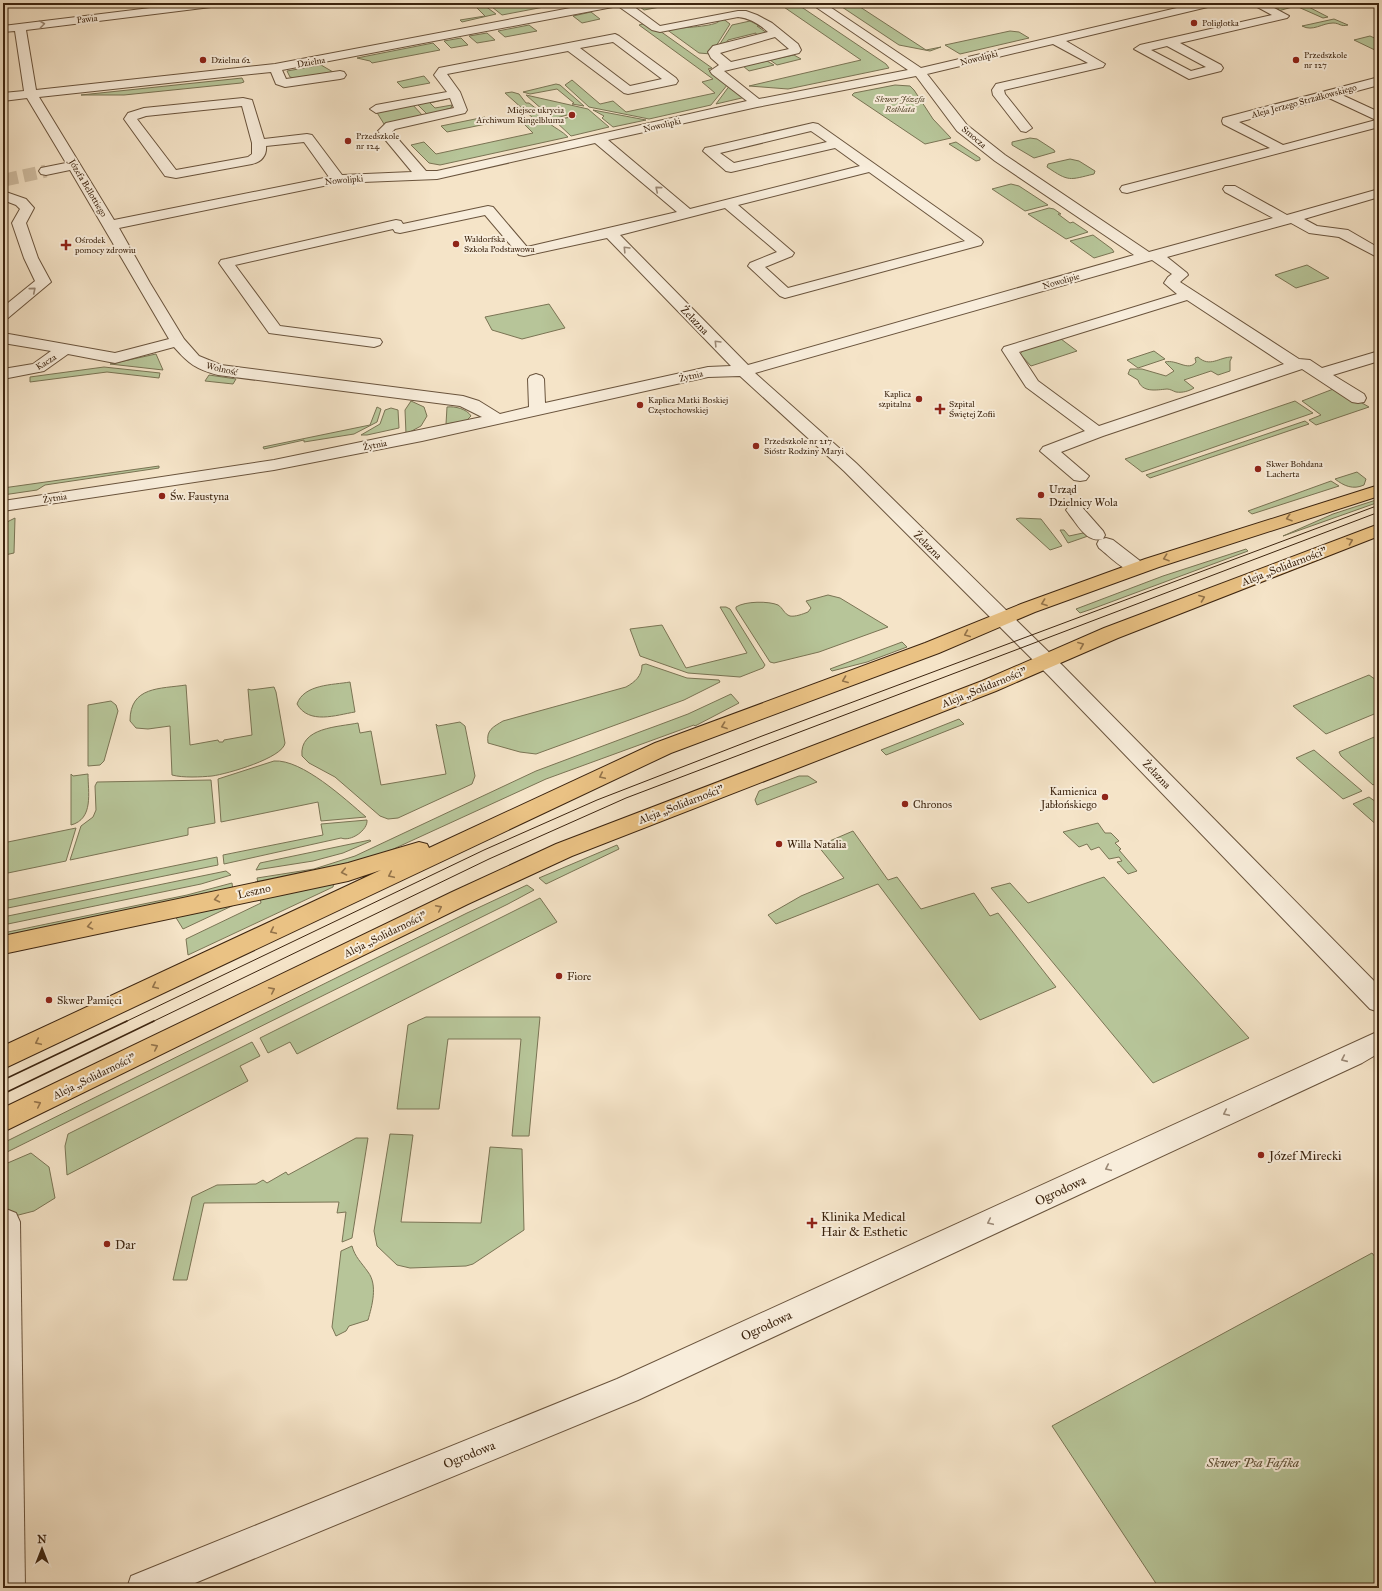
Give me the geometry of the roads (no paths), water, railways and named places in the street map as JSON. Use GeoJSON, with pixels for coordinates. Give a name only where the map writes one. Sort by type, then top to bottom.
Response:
{"type":"FeatureCollection","features":[{"type":"Feature","properties":{"kind":"main road"},"geometry":{"type":"LineString","coordinates":[[3,1058],[663,748],[932,648],[1003,619],[1137,568],[1379,490]]}},
{"type":"Feature","properties":{"kind":"main road","name":"Aleja „Solidarności”"},"geometry":{"type":"LineString","coordinates":[[3,1121],[551,855],[607,832],[981,689],[1100,637],[1379,530]]}},
{"type":"Feature","properties":{"kind":"main road","name":"Leszno"},"geometry":{"type":"LineString","coordinates":[[3,945],[354,870],[502,823]]}},
{"type":"Feature","properties":{"kind":"street","name":"Pawia"},"geometry":{"type":"LineString","coordinates":[[3,29],[219,3]]}},
{"type":"Feature","properties":{"kind":"street","name":"Dzielna"},"geometry":{"type":"LineString","coordinates":[[3,97],[275,68],[615,3]]}},
{"type":"Feature","properties":{"kind":"street"},"geometry":{"type":"LineString","coordinates":[[622,3],[658,29],[742,14],[752,16],[776,33],[794,47],[794,51],[717,69],[717,72],[757,103]]}},
{"type":"Feature","properties":{"kind":"street","name":"Smocza"},"geometry":{"type":"LineString","coordinates":[[816,3],[919,72],[962,128],[1000,158],[1151,256],[1180,273],[1181,276],[1173,280],[1172,283],[1189,295]]}},
{"type":"Feature","properties":{"kind":"street","name":"Nowolipki"},"geometry":{"type":"LineString","coordinates":[[110,225],[338,179],[437,175],[757,103],[919,72],[1212,3]]}},
{"type":"Feature","properties":{"kind":"street"},"geometry":{"type":"LineString","coordinates":[[1170,43],[1218,68],[1189,75],[1140,49],[1283,16],[1256,3]]}},
{"type":"Feature","properties":{"kind":"street","name":"Józefa Bellottiego"},"geometry":{"type":"LineString","coordinates":[[20,27],[31,94],[110,225],[142,283],[178,341]]}},
{"type":"Feature","properties":{"kind":"street"},"geometry":{"type":"LineString","coordinates":[[728,66],[715,55],[714,52],[718,49],[776,33]]}},
{"type":"Feature","properties":{"kind":"street"},"geometry":{"type":"LineString","coordinates":[[422,175],[384,133],[385,129],[391,126],[461,110],[454,94],[440,76],[441,72],[615,38],[672,81],[628,90],[571,47]]}},
{"type":"Feature","properties":{"kind":"street"},"geometry":{"type":"LineString","coordinates":[[1026,128],[999,96],[998,90],[1000,87],[1099,64],[1054,40]]}},
{"type":"Feature","properties":{"kind":"street"},"geometry":{"type":"LineString","coordinates":[[275,68],[280,82],[285,83],[340,74]]}},
{"type":"Feature","properties":{"kind":"street","name":"Aleja Jerzego Strzałkowskiego"},"geometry":{"type":"LineString","coordinates":[[1282,149],[1228,121],[1379,81]]}},
{"type":"Feature","properties":{"kind":"street"},"geometry":{"type":"LineString","coordinates":[[376,109],[454,94]]}},
{"type":"Feature","properties":{"kind":"street"},"geometry":{"type":"LineString","coordinates":[[1331,94],[1379,117]]}},
{"type":"Feature","properties":{"kind":"street"},"geometry":{"type":"LineString","coordinates":[[243,102],[248,103],[259,143],[261,153],[258,157],[252,160],[176,174],[166,170],[130,119],[132,116],[144,112],[243,102]]}},
{"type":"Feature","properties":{"kind":"street"},"geometry":{"type":"LineString","coordinates":[[1127,189],[1379,123]]}},
{"type":"Feature","properties":{"kind":"street"},"geometry":{"type":"LineString","coordinates":[[728,203],[787,253],[755,266],[785,293],[976,242],[871,167],[838,144],[813,127],[710,151],[732,168],[838,144]]}},
{"type":"Feature","properties":{"kind":"street"},"geometry":{"type":"LineString","coordinates":[[259,143],[307,138],[338,179]]}},
{"type":"Feature","properties":{"kind":"street"},"geometry":{"type":"LineString","coordinates":[[598,140],[688,214]]}},
{"type":"Feature","properties":{"kind":"street"},"geometry":{"type":"LineString","coordinates":[[46,171],[74,166]]}},
{"type":"Feature","properties":{"kind":"street"},"geometry":{"type":"LineString","coordinates":[[374,342],[275,330],[226,263],[396,224],[400,229],[488,210],[524,252],[688,214],[871,167]]}},
{"type":"Feature","properties":{"kind":"street"},"geometry":{"type":"LineString","coordinates":[[1230,189],[1314,230],[1343,233],[1379,254]]}},
{"type":"Feature","properties":{"kind":"street","name":"Nowolipie"},"geometry":{"type":"LineString","coordinates":[[744,371],[1379,193]]}},
{"type":"Feature","properties":{"kind":"street"},"geometry":{"type":"LineString","coordinates":[[3,195],[21,202],[27,208],[19,223],[31,258],[43,282],[3,315]]}},
{"type":"Feature","properties":{"kind":"street","name":"Żelazna"},"geometry":{"type":"LineString","coordinates":[[610,233],[744,371],[850,467],[1046,660],[1379,1002]]}},
{"type":"Feature","properties":{"kind":"street"},"geometry":{"type":"LineString","coordinates":[[1097,432],[1032,384],[1010,350],[1189,295],[1297,365]]}},
{"type":"Feature","properties":{"kind":"street"},"geometry":{"type":"LineString","coordinates":[[3,338],[116,358],[178,341]]}},
{"type":"Feature","properties":{"kind":"street","name":"Wolność"},"geometry":{"type":"LineString","coordinates":[[178,341],[193,359],[218,370],[463,401],[497,419]]}},
{"type":"Feature","properties":{"kind":"street","name":"Kacza"},"geometry":{"type":"LineString","coordinates":[[3,374],[38,368],[64,350]]}},
{"type":"Feature","properties":{"kind":"street"},"geometry":{"type":"LineString","coordinates":[[1320,374],[1379,356]]}},
{"type":"Feature","properties":{"kind":"street"},"geometry":{"type":"LineString","coordinates":[[1080,476],[1049,451],[1097,432],[1304,363],[1358,398]]}},
{"type":"Feature","properties":{"kind":"street","name":"Żytnia"},"geometry":{"type":"LineString","coordinates":[[3,506],[274,465],[422,436],[708,372],[744,371]]}},
{"type":"Feature","properties":{"kind":"street"},"geometry":{"type":"LineString","coordinates":[[536,379],[537,411]]}},
{"type":"Feature","properties":{"kind":"street"},"geometry":{"type":"LineString","coordinates":[[422,436],[432,423],[434,414],[428,396]]}},
{"type":"Feature","properties":{"kind":"street"},"geometry":{"type":"LineString","coordinates":[[1075,510],[1101,539],[1137,568]]}},
{"type":"Feature","properties":{"kind":"street","name":"Ogrodowa"},"geometry":{"type":"LineString","coordinates":[[143,1588],[627,1390],[1379,1041]]}},
{"type":"Feature","properties":{"kind":"street"},"geometry":{"type":"LineString","coordinates":[[6,1222],[9,1588]]}},
{"type":"Feature","properties":{"kind":"tunnel"},"geometry":{"type":"LineString","coordinates":[[5,180],[46,171]]}},
{"type":"Feature","properties":{"kind":"tram line"},"geometry":{"type":"LineString","coordinates":[[125,1022],[484,850],[597,800],[762,736],[1379,505]]}},
{"type":"Feature","properties":{"kind":"tram line"},"geometry":{"type":"LineString","coordinates":[[152,1022],[489,859],[626,798],[1379,512]]}},
{"type":"Feature","properties":{"kind":"tram line"},"geometry":{"type":"LineString","coordinates":[[3,1080],[127,1021]]}},
{"type":"Feature","properties":{"kind":"tram line"},"geometry":{"type":"LineString","coordinates":[[3,1094],[154,1021]]}},
{"type":"Feature","properties":{"kind":"place","name":"Poliglotka"},"geometry":{"type":"Point","coordinates":[1194,23]}},
{"type":"Feature","properties":{"kind":"place","name":"Dzielna 62"},"geometry":{"type":"Point","coordinates":[203,60]}},
{"type":"Feature","properties":{"kind":"place","name":"Przedszkole nr 127"},"geometry":{"type":"Point","coordinates":[1296,60]}},
{"type":"Feature","properties":{"kind":"place","name":"Miejsce ukrycia Archiwum Ringelbluma"},"geometry":{"type":"Point","coordinates":[572,115]}},
{"type":"Feature","properties":{"kind":"place","name":"Przedszkole nr 124"},"geometry":{"type":"Point","coordinates":[348,141]}},
{"type":"Feature","properties":{"kind":"place","name":"Waldorfska Szkoła Podstawowa"},"geometry":{"type":"Point","coordinates":[456,244]}},
{"type":"Feature","properties":{"kind":"place","name":"Ośrodek pomocy zdrowiu"},"geometry":{"type":"Point","coordinates":[66,245]}},
{"type":"Feature","properties":{"kind":"place","name":"Kaplica szpitalna"},"geometry":{"type":"Point","coordinates":[919,399]}},
{"type":"Feature","properties":{"kind":"place","name":"Kaplica Matki Boskiej Częstochowskiej"},"geometry":{"type":"Point","coordinates":[640,405]}},
{"type":"Feature","properties":{"kind":"place","name":"Szpital Świętej Zofii"},"geometry":{"type":"Point","coordinates":[940,409]}},
{"type":"Feature","properties":{"kind":"place","name":"Przedszkole nr 217 Sióstr Rodziny Maryi"},"geometry":{"type":"Point","coordinates":[756,446]}},
{"type":"Feature","properties":{"kind":"place","name":"Skwer Bohdana Lacherta"},"geometry":{"type":"Point","coordinates":[1258,469]}},
{"type":"Feature","properties":{"kind":"place","name":"Urząd Dzielnicy Wola"},"geometry":{"type":"Point","coordinates":[1041,495]}},
{"type":"Feature","properties":{"kind":"place","name":"Św. Faustyna"},"geometry":{"type":"Point","coordinates":[162,496]}},
{"type":"Feature","properties":{"kind":"place","name":"Kamienica Jabłońskiego"},"geometry":{"type":"Point","coordinates":[1105,797]}},
{"type":"Feature","properties":{"kind":"place","name":"Chronos"},"geometry":{"type":"Point","coordinates":[905,804]}},
{"type":"Feature","properties":{"kind":"place","name":"Willa Natalia"},"geometry":{"type":"Point","coordinates":[779,844]}},
{"type":"Feature","properties":{"kind":"place","name":"Fiore"},"geometry":{"type":"Point","coordinates":[559,976]}},
{"type":"Feature","properties":{"kind":"place","name":"Skwer Pamięci"},"geometry":{"type":"Point","coordinates":[49,1000]}},
{"type":"Feature","properties":{"kind":"place","name":"Józef Mirecki"},"geometry":{"type":"Point","coordinates":[1261,1155]}},
{"type":"Feature","properties":{"kind":"place","name":"Klinika Medical Hair & Esthetic"},"geometry":{"type":"Point","coordinates":[812,1223]}},
{"type":"Feature","properties":{"kind":"place","name":"Dar"},"geometry":{"type":"Point","coordinates":[107,1244]}},
{"type":"Feature","properties":{"kind":"park label","name":"Skwer Józefa Rotblata"},"geometry":{"type":"Point","coordinates":[900,104]}},
{"type":"Feature","properties":{"kind":"park label","name":"Skwer Psa Fafika"},"geometry":{"type":"Point","coordinates":[1253,1462]}}]}
